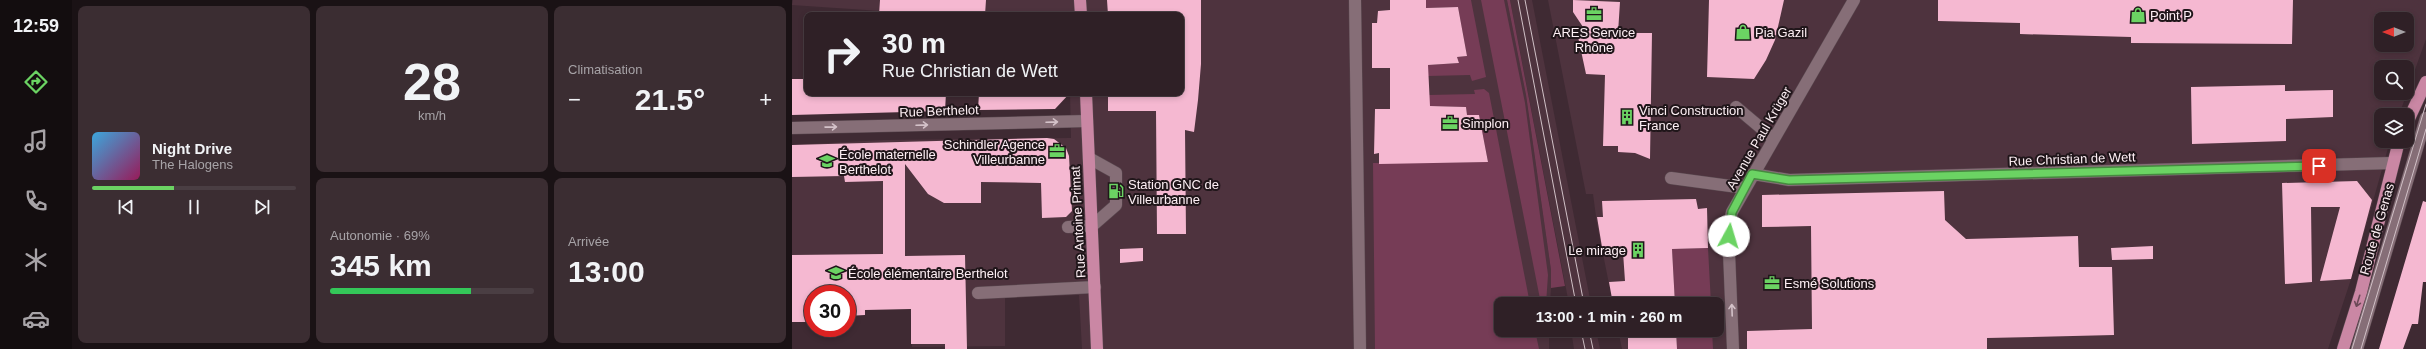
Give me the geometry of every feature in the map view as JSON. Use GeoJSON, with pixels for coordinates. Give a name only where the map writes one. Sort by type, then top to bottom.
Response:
{"type":"FeatureCollection","features":[{"type":"Feature","properties":{"kind":"main road"},"geometry":{"type":"LineString","coordinates":[[1080,0],[1081,12]]}},
{"type":"Feature","properties":{"kind":"main road"},"geometry":{"type":"LineString","coordinates":[[2414,108],[2426,82]]}},
{"type":"Feature","properties":{"kind":"main road","name":"Rue Antoine Primat"},"geometry":{"type":"LineString","coordinates":[[1086,96],[1097,349]]}},
{"type":"Feature","properties":{"kind":"main road","name":"Route de Genas"},"geometry":{"type":"LineString","coordinates":[[2343,349],[2363,284],[2397,148]]}},
{"type":"Feature","properties":{"kind":"street"},"geometry":{"type":"LineString","coordinates":[[1355,0],[1360,349]]}},
{"type":"Feature","properties":{"kind":"street","name":"Avenue Paul Krüger"},"geometry":{"type":"LineString","coordinates":[[1733,349],[1728,228],[1732,212],[1752,174],[1774,139],[1854,0]]}},
{"type":"Feature","properties":{"kind":"street"},"geometry":{"type":"LineString","coordinates":[[1736,106],[1774,139]]}},
{"type":"Feature","properties":{"kind":"street","name":"Route de Genas"},"geometry":{"type":"LineString","coordinates":[[2357,349],[2426,118]]}},
{"type":"Feature","properties":{"kind":"street","name":"Rue Berthelot"},"geometry":{"type":"LineString","coordinates":[[792,128],[1087,121]]}},
{"type":"Feature","properties":{"kind":"street"},"geometry":{"type":"LineString","coordinates":[[1068,227],[1092,226],[1116,205],[1116,173],[1089,158]]}},
{"type":"Feature","properties":{"kind":"street","name":"Rue Christian de Wett"},"geometry":{"type":"LineString","coordinates":[[1752,174],[1789,180],[2392,164]]}},
{"type":"Feature","properties":{"kind":"street"},"geometry":{"type":"LineString","coordinates":[[1671,178],[1745,188]]}},
{"type":"Feature","properties":{"kind":"street"},"geometry":{"type":"LineString","coordinates":[[978,293],[1095,287]]}},
{"type":"Feature","properties":{"kind":"shaded area"},"geometry":{"type":"Polygon","coordinates":[[[793,0],[1507,0],[1526,95],[1551,270],[1551,288],[1550,297],[1494,297],[1494,337],[1549,337],[1549,349],[1082,349],[1079,295],[1005,298],[1005,346],[912,347],[910,301],[856,295],[856,285],[804,285],[804,298],[792,303],[792,145],[883,140],[1071,138],[1070,96],[1184,96],[1184,12],[895,12],[792,5],[793,0]]]}},
{"type":"Feature","properties":{"kind":"shaded area"},"geometry":{"type":"Polygon","coordinates":[[[1426,0],[1471,0],[1486,77],[1472,81],[1470,75],[1428,76],[1428,65],[1459,63],[1457,57],[1467,56],[1458,7],[1426,8],[1426,0]]]}},
{"type":"Feature","properties":{"kind":"shaded area"},"geometry":{"type":"Polygon","coordinates":[[[1481,0],[1504,0],[1525,103],[1548,275],[1546,297],[1540,297],[1481,0]]]}},
{"type":"Feature","properties":{"kind":"shaded area"},"geometry":{"type":"Polygon","coordinates":[[[1507,0],[1510,0],[1565,286],[1551,288],[1551,270],[1526,95],[1507,0]]]}},
{"type":"Feature","properties":{"kind":"shaded area"},"geometry":{"type":"Polygon","coordinates":[[[1510,0],[1532,0],[1590,297],[1568,297],[1510,0]]]}},
{"type":"Feature","properties":{"kind":"shaded area"},"geometry":{"type":"Polygon","coordinates":[[[1548,0],[2426,0],[2426,39],[2414,72],[2414,60],[2374,60],[2374,100],[2404,100],[2402,108],[2374,108],[2374,148],[2388,148],[2351,279],[2328,349],[1622,349],[1619,337],[1724,337],[1724,297],[1612,297],[1597,224],[1593,194],[1586,194],[1548,0]]]}},
{"type":"Feature","properties":{"kind":"shaded area"},"geometry":{"type":"Polygon","coordinates":[[[1484,89],[1489,93],[1529,297],[1494,297],[1494,337],[1536,337],[1539,349],[1375,349],[1373,163],[1488,162],[1479,115],[1467,115],[1466,107],[1429,106],[1429,95],[1475,94],[1474,90],[1484,89]]]}},
{"type":"Feature","properties":{"kind":"shaded area"},"geometry":{"type":"Polygon","coordinates":[[[1708,248],[1711,297],[1675,297],[1672,249],[1708,248]]]}},
{"type":"Feature","properties":{"kind":"shaded area"},"geometry":{"type":"Polygon","coordinates":[[[1572,337],[1597,337],[1600,349],[1574,349],[1572,337]]]}},
{"type":"Feature","properties":{"kind":"shaded area"},"geometry":{"type":"Polygon","coordinates":[[[1676,337],[1712,337],[1713,349],[1677,349],[1676,337]]]}},
{"type":"Feature","properties":{"kind":"building"},"geometry":{"type":"Polygon","coordinates":[[[880,0],[986,0],[985,12],[879,12],[880,0]]]}},
{"type":"Feature","properties":{"kind":"building"},"geometry":{"type":"Polygon","coordinates":[[[1107,0],[1201,0],[1201,64],[1198,100],[1194,132],[1185,130],[1186,234],[1157,234],[1156,111],[1108,111],[1108,96],[1184,96],[1184,12],[1108,12],[1107,0]]]}},
{"type":"Feature","properties":{"kind":"building"},"geometry":{"type":"Polygon","coordinates":[[[1390,0],[1426,0],[1426,8],[1458,7],[1467,56],[1457,57],[1459,63],[1428,65],[1430,106],[1466,107],[1467,115],[1479,115],[1488,162],[1379,164],[1379,153],[1374,154],[1375,109],[1390,109],[1390,68],[1372,68],[1372,23],[1377,23],[1378,11],[1390,10],[1390,0]]]}},
{"type":"Feature","properties":{"kind":"building","name":"Vinci Construction France"},"geometry":{"type":"Polygon","coordinates":[[[1573,0],[1620,2],[1618,33],[1652,33],[1650,159],[1635,153],[1618,152],[1618,146],[1603,146],[1605,75],[1586,74],[1577,32],[1583,27],[1573,12],[1573,0]]]}},
{"type":"Feature","properties":{"kind":"building","name":"Pia Gazil"},"geometry":{"type":"Polygon","coordinates":[[[1709,0],[1784,0],[1775,40],[1766,60],[1754,79],[1707,77],[1709,0]]]}},
{"type":"Feature","properties":{"kind":"building","name":"Point P"},"geometry":{"type":"Polygon","coordinates":[[[1938,0],[2293,0],[2292,44],[2131,43],[2131,37],[2020,34],[2020,23],[1938,21],[1938,0]]]}},
{"type":"Feature","properties":{"kind":"building"},"geometry":{"type":"Polygon","coordinates":[[[792,79],[804,79],[804,96],[946,96],[945,111],[792,115],[792,79]]]}},
{"type":"Feature","properties":{"kind":"building"},"geometry":{"type":"Polygon","coordinates":[[[2285,85],[2285,91],[2333,90],[2333,117],[2286,119],[2286,141],[2192,144],[2191,87],[2285,85]]]}},
{"type":"Feature","properties":{"kind":"building"},"geometry":{"type":"Polygon","coordinates":[[[979,96],[1067,96],[1055,109],[978,110],[979,96]]]}},
{"type":"Feature","properties":{"kind":"building"},"geometry":{"type":"Polygon","coordinates":[[[1054,139],[1066,148],[1069,156],[1072,211],[1066,217],[1042,218],[1041,183],[981,182],[981,203],[944,203],[928,194],[905,164],[905,256],[965,255],[967,349],[945,349],[945,344],[911,344],[911,309],[865,310],[865,315],[856,316],[856,285],[804,285],[804,322],[792,322],[792,255],[883,254],[883,181],[845,182],[844,176],[792,177],[792,145],[1054,139]]]}},
{"type":"Feature","properties":{"kind":"building"},"geometry":{"type":"Polygon","coordinates":[[[2357,181],[2372,200],[2351,279],[2320,281],[2340,207],[2311,207],[2312,282],[2285,284],[2282,183],[2357,181]]]}},
{"type":"Feature","properties":{"kind":"building"},"geometry":{"type":"Polygon","coordinates":[[[1944,191],[1945,220],[1966,239],[2078,236],[2079,267],[2112,267],[2114,335],[1987,338],[1987,349],[1747,349],[1747,331],[1812,329],[1811,226],[1762,227],[1762,195],[1944,191]]]}},
{"type":"Feature","properties":{"kind":"building","name":"Le mirage"},"geometry":{"type":"Polygon","coordinates":[[[1696,199],[1698,209],[1707,208],[1708,248],[1672,249],[1675,297],[1612,297],[1609,282],[1625,281],[1623,252],[1603,253],[1597,217],[1603,217],[1602,201],[1696,199]]]}},
{"type":"Feature","properties":{"kind":"building"},"geometry":{"type":"Polygon","coordinates":[[[2423,201],[2426,202],[2426,282],[2423,282],[2418,324],[2412,324],[2403,349],[2379,349],[2423,201]]]}},
{"type":"Feature","properties":{"kind":"building"},"geometry":{"type":"Polygon","coordinates":[[[2153,246],[2153,259],[2112,260],[2111,248],[2153,246]]]}},
{"type":"Feature","properties":{"kind":"building"},"geometry":{"type":"Polygon","coordinates":[[[1143,248],[1143,261],[1120,263],[1120,249],[1143,248]]]}},
{"type":"Feature","properties":{"kind":"building"},"geometry":{"type":"Polygon","coordinates":[[[1628,337],[1676,337],[1677,349],[1628,349],[1628,337]]]}},
{"type":"Feature","properties":{"kind":"tram line"},"geometry":{"type":"LineString","coordinates":[[1518,0],[1575,297]]}},
{"type":"Feature","properties":{"kind":"tram line"},"geometry":{"type":"LineString","coordinates":[[1525,0],[1583,297]]}},
{"type":"Feature","properties":{"kind":"tram line"},"geometry":{"type":"LineString","coordinates":[[2352,349],[2426,104]]}},
{"type":"Feature","properties":{"kind":"tram line"},"geometry":{"type":"LineString","coordinates":[[2361,349],[2426,129]]}},
{"type":"Feature","properties":{"kind":"tram line"},"geometry":{"type":"LineString","coordinates":[[1582,337],[1585,349]]}},
{"type":"Feature","properties":{"kind":"tram line"},"geometry":{"type":"LineString","coordinates":[[1590,337],[1593,349]]}},
{"type":"Feature","properties":{"kind":"place","name":"ARES Service Rhône"},"geometry":{"type":"Point","coordinates":[1594,14]}},
{"type":"Feature","properties":{"kind":"place","name":"Point P"},"geometry":{"type":"Point","coordinates":[2138,15]}},
{"type":"Feature","properties":{"kind":"place","name":"Pia Gazil"},"geometry":{"type":"Point","coordinates":[1743,32]}},
{"type":"Feature","properties":{"kind":"place","name":"Vinci Construction France"},"geometry":{"type":"Point","coordinates":[1627,117]}},
{"type":"Feature","properties":{"kind":"place","name":"Simplon"},"geometry":{"type":"Point","coordinates":[1450,123]}},
{"type":"Feature","properties":{"kind":"place","name":"Schindler Agence Villeurbanne"},"geometry":{"type":"Point","coordinates":[1057,151]}},
{"type":"Feature","properties":{"kind":"place","name":"École maternelle Berthelot"},"geometry":{"type":"Point","coordinates":[827,161]}},
{"type":"Feature","properties":{"kind":"place","name":"Station GNC de Villeurbanne"},"geometry":{"type":"Point","coordinates":[1116,191]}},
{"type":"Feature","properties":{"kind":"place","name":"Le mirage"},"geometry":{"type":"Point","coordinates":[1638,250]}},
{"type":"Feature","properties":{"kind":"place","name":"École élémentaire Berthelot"},"geometry":{"type":"Point","coordinates":[836,273]}},
{"type":"Feature","properties":{"kind":"place","name":"Esmé Solutions"},"geometry":{"type":"Point","coordinates":[1772,283]}},
{"type":"Feature","properties":{"kind":"route"},"geometry":{"type":"LineString","coordinates":[[1729,236],[1728,228],[1732,212],[1752,174],[1789,180],[2319,166]]}}]}
